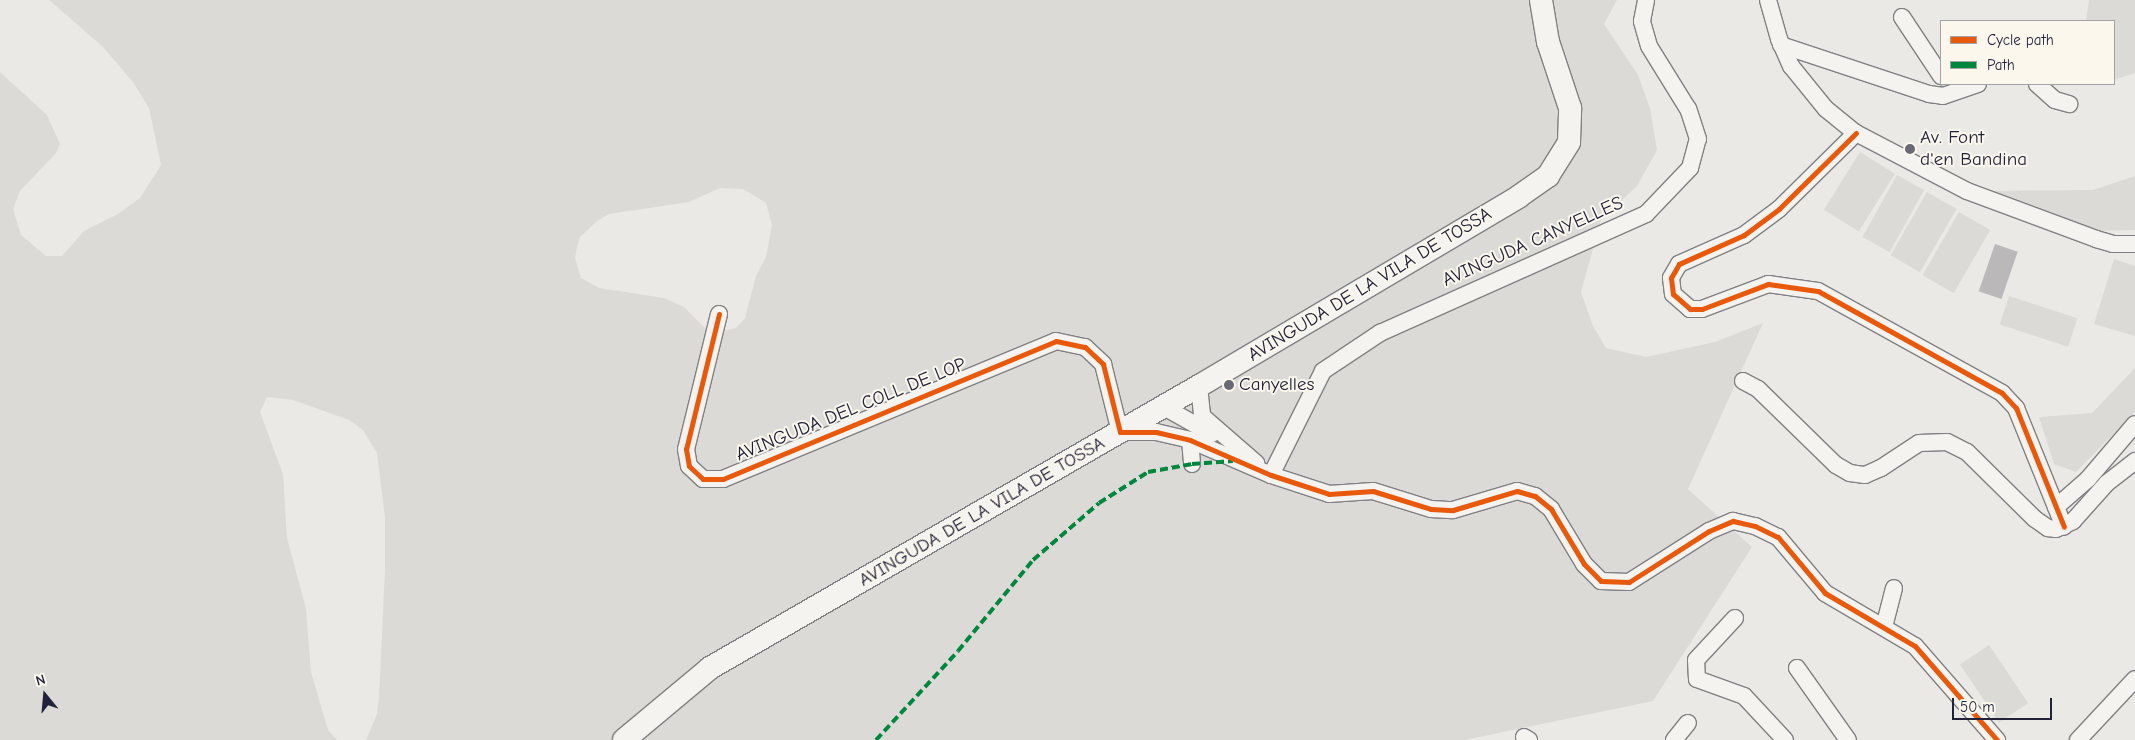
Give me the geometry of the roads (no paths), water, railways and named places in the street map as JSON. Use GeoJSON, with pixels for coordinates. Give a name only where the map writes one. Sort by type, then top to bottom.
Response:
{"type":"FeatureCollection","features":[{"type":"Feature","properties":{"kind":"main road","name":"AVINGUDA DE LA VILA DE TOSSA"},"geometry":{"type":"LineString","coordinates":[[624,740],[710,668],[1164,407],[1518,197],[1548,176],[1569,142],[1570,108],[1548,42],[1541,0]]}},
{"type":"Feature","properties":{"kind":"street","name":"AVINGUDA CANYELLES"},"geometry":{"type":"LineString","coordinates":[[1271,475],[1323,371],[1380,333],[1646,214],[1690,168],[1698,139],[1688,109],[1649,46],[1642,21],[1646,0]]}},
{"type":"Feature","properties":{"kind":"street"},"geometry":{"type":"LineString","coordinates":[[1768,0],[1781,45],[1791,66],[1826,109],[1856,133],[1967,191],[2096,239],[2114,244],[2135,244]]}},
{"type":"Feature","properties":{"kind":"street"},"geometry":{"type":"LineString","coordinates":[[1902,17],[1940,74]]}},
{"type":"Feature","properties":{"kind":"street"},"geometry":{"type":"LineString","coordinates":[[1781,45],[1944,90],[1972,85]]}},
{"type":"Feature","properties":{"kind":"street"},"geometry":{"type":"LineString","coordinates":[[2038,85],[2055,100],[2069,104]]}},
{"type":"Feature","properties":{"kind":"street"},"geometry":{"type":"LineString","coordinates":[[1856,133],[1779,209],[1744,235],[1724,247],[1679,264],[1671,278],[1674,294],[1690,309],[1696,309],[1768,284],[1800,286],[1830,296],[1859,316],[2006,397],[2016,408],[2064,527]]}},
{"type":"Feature","properties":{"kind":"street","name":"AVINGUDA DEL COLL DE LOP"},"geometry":{"type":"LineString","coordinates":[[719,314],[686,449],[689,466],[703,479],[723,479],[1056,341],[1085,347],[1103,364],[1120,432]]}},
{"type":"Feature","properties":{"kind":"street"},"geometry":{"type":"LineString","coordinates":[[1743,381],[1758,389],[1836,465],[1850,473],[1865,475],[1881,468],[1919,443],[1947,442],[1967,452],[2035,519],[2048,528],[2064,527],[2107,483],[2135,461]]}},
{"type":"Feature","properties":{"kind":"street"},"geometry":{"type":"LineString","coordinates":[[1199,386],[1202,416],[1238,449],[1271,475]]}},
{"type":"Feature","properties":{"kind":"street"},"geometry":{"type":"LineString","coordinates":[[1164,407],[1238,449]]}},
{"type":"Feature","properties":{"kind":"street"},"geometry":{"type":"LineString","coordinates":[[2056,507],[2088,479],[2135,424]]}},
{"type":"Feature","properties":{"kind":"street"},"geometry":{"type":"LineString","coordinates":[[1120,432],[1156,432],[1190,440],[1271,475],[1329,494],[1373,491],[1431,508],[1454,510],[1517,491],[1535,496],[1551,509],[1584,564],[1601,581],[1629,582],[1709,531],[1733,521],[1755,526],[1778,537],[1825,593],[1856,614],[1884,627],[1915,646],[1935,665],[1997,740]]}},
{"type":"Feature","properties":{"kind":"street"},"geometry":{"type":"LineString","coordinates":[[1190,440],[1192,464]]}},
{"type":"Feature","properties":{"kind":"street"},"geometry":{"type":"LineString","coordinates":[[1884,627],[1894,588]]}},
{"type":"Feature","properties":{"kind":"street"},"geometry":{"type":"LineString","coordinates":[[1734,618],[1696,660],[1697,679],[1744,696],[1785,740]]}},
{"type":"Feature","properties":{"kind":"street"},"geometry":{"type":"LineString","coordinates":[[1797,668],[1848,740]]}},
{"type":"Feature","properties":{"kind":"street"},"geometry":{"type":"LineString","coordinates":[[2078,740],[2135,679]]}},
{"type":"Feature","properties":{"kind":"street"},"geometry":{"type":"LineString","coordinates":[[1674,740],[1688,723]]}},
{"type":"Feature","properties":{"kind":"place","name":"Av. Font d'en Bandina"},"geometry":{"type":"Point","coordinates":[1910,149]}},
{"type":"Feature","properties":{"kind":"place","name":"Canyelles"},"geometry":{"type":"Point","coordinates":[1229,385]}}]}
